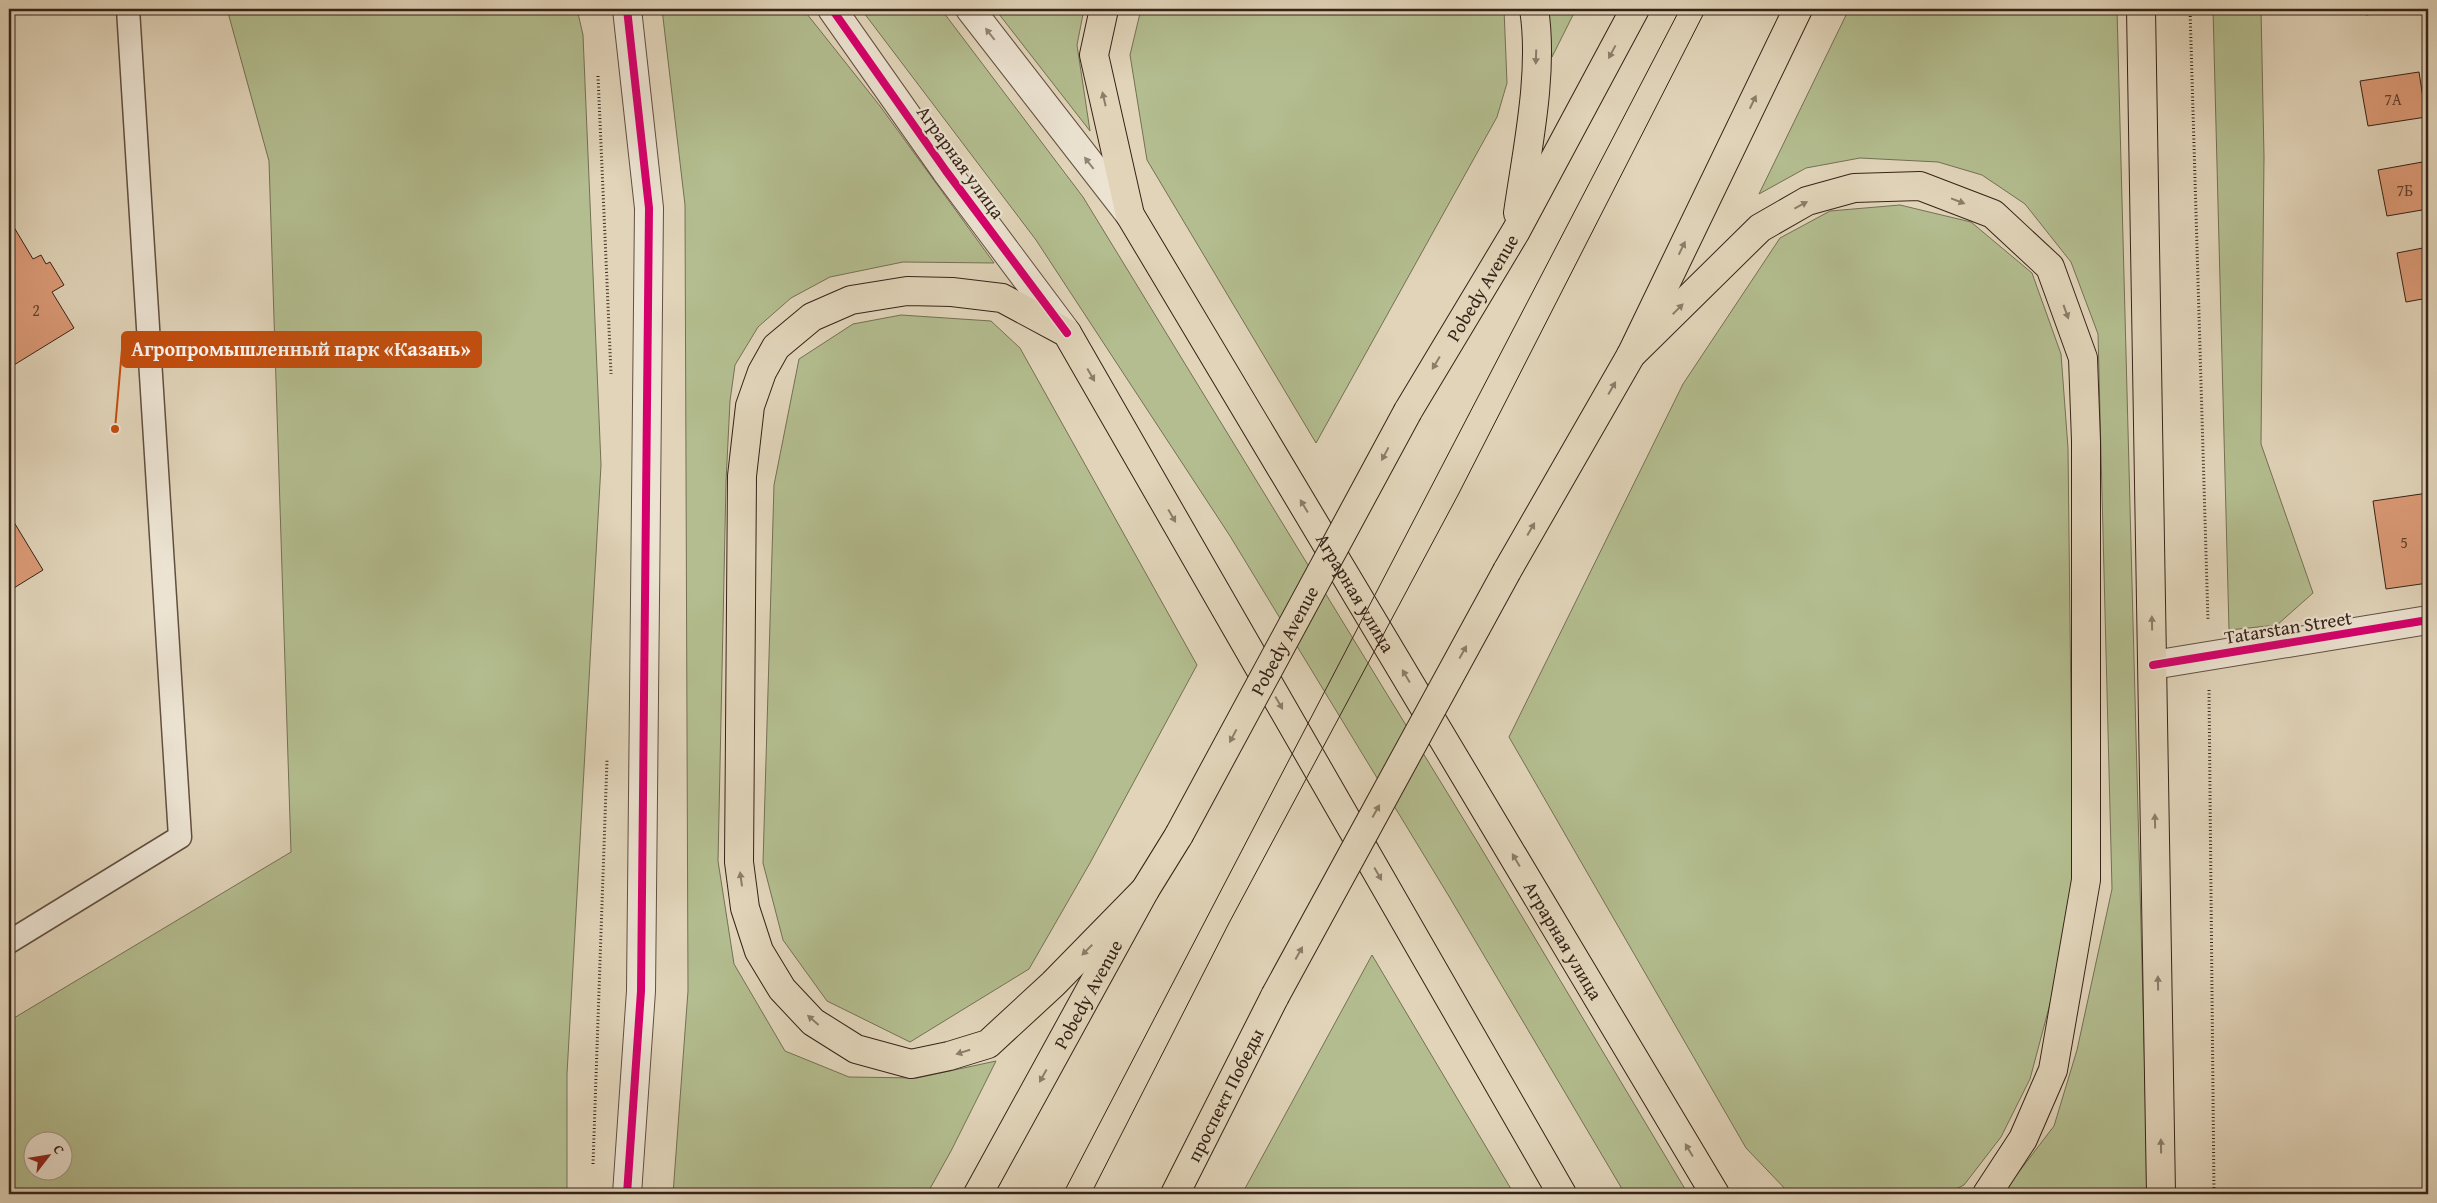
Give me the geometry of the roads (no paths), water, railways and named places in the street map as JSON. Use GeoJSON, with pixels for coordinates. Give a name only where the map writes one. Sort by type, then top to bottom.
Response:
{"type":"FeatureCollection","features":[{"type":"Feature","properties":{"kind":"main road"},"geometry":{"type":"LineString","coordinates":[[1104,9],[1094,55],[1130,215]]}},
{"type":"Feature","properties":{"kind":"main road"},"geometry":{"type":"LineString","coordinates":[[1516,231],[1534,102],[1537,27],[1534,9]]}},
{"type":"Feature","properties":{"kind":"main road","name":"Pobedy Avenue"},"geometry":{"type":"LineString","coordinates":[[978,1194],[1145,890],[1179,835],[1408,411],[1516,231],[1635,9]]}},
{"type":"Feature","properties":{"kind":"main road"},"geometry":{"type":"LineString","coordinates":[[1631,355],[1798,9]]}},
{"type":"Feature","properties":{"kind":"main road"},"geometry":{"type":"LineString","coordinates":[[2140,9],[2162,1194]]}},
{"type":"Feature","properties":{"kind":"main road"},"geometry":{"type":"LineString","coordinates":[[1631,355],[1760,228],[1807,201],[1854,188],[1920,186],[1993,214],[2050,267],[2083,358],[2086,441],[2086,880],[2053,1070],[2023,1139],[1987,1194]]}},
{"type":"Feature","properties":{"kind":"main road","name":"Аграрная улица"},"geometry":{"type":"LineString","coordinates":[[1130,215],[1716,1194]]}},
{"type":"Feature","properties":{"kind":"main road"},"geometry":{"type":"LineString","coordinates":[[1067,333],[1002,298],[952,292],[906,291],[852,300],[812,317],[776,347],[762,372],[750,406],[742,476],[739,862],[745,908],[759,951],[782,989],[813,1022],[856,1049],[911,1064],[949,1056],[988,1044],[1053,984],[1145,890]]}},
{"type":"Feature","properties":{"kind":"main road","name":"Аграрная улица"},"geometry":{"type":"LineString","coordinates":[[1067,333],[1562,1194]]}},
{"type":"Feature","properties":{"kind":"main road","name":"проспект Победы"},"geometry":{"type":"LineString","coordinates":[[1175,1194],[1275,996],[1507,571],[1631,355]]}},
{"type":"Feature","properties":{"kind":"street"},"geometry":{"type":"LineString","coordinates":[[627,9],[649,208],[641,991],[627,1194]]}},
{"type":"Feature","properties":{"kind":"street","name":"Аграрная улица"},"geometry":{"type":"LineString","coordinates":[[832,9],[946,171],[1067,333]]}},
{"type":"Feature","properties":{"kind":"street","name":"Аграрная улица"},"geometry":{"type":"LineString","coordinates":[[970,9],[1130,215]]}},
{"type":"Feature","properties":{"kind":"street","name":"Tatarstan Street"},"geometry":{"type":"LineString","coordinates":[[2153,666],[2428,620]]}},
{"type":"Feature","properties":{"kind":"lane"},"geometry":{"type":"LineString","coordinates":[[9,942],[180,837],[128,9]]}},
{"type":"Feature","properties":{"kind":"tram line"},"geometry":{"type":"LineString","coordinates":[[1063,1194],[1680,9]]}},
{"type":"Feature","properties":{"kind":"tram line"},"geometry":{"type":"LineString","coordinates":[[1091,1194],[1229,923],[1458,495],[1706,9]]}},
{"type":"Feature","properties":{"kind":"place","name":"Агропромышленный парк «Казань»"},"geometry":{"type":"Point","coordinates":[115,429]}}]}
